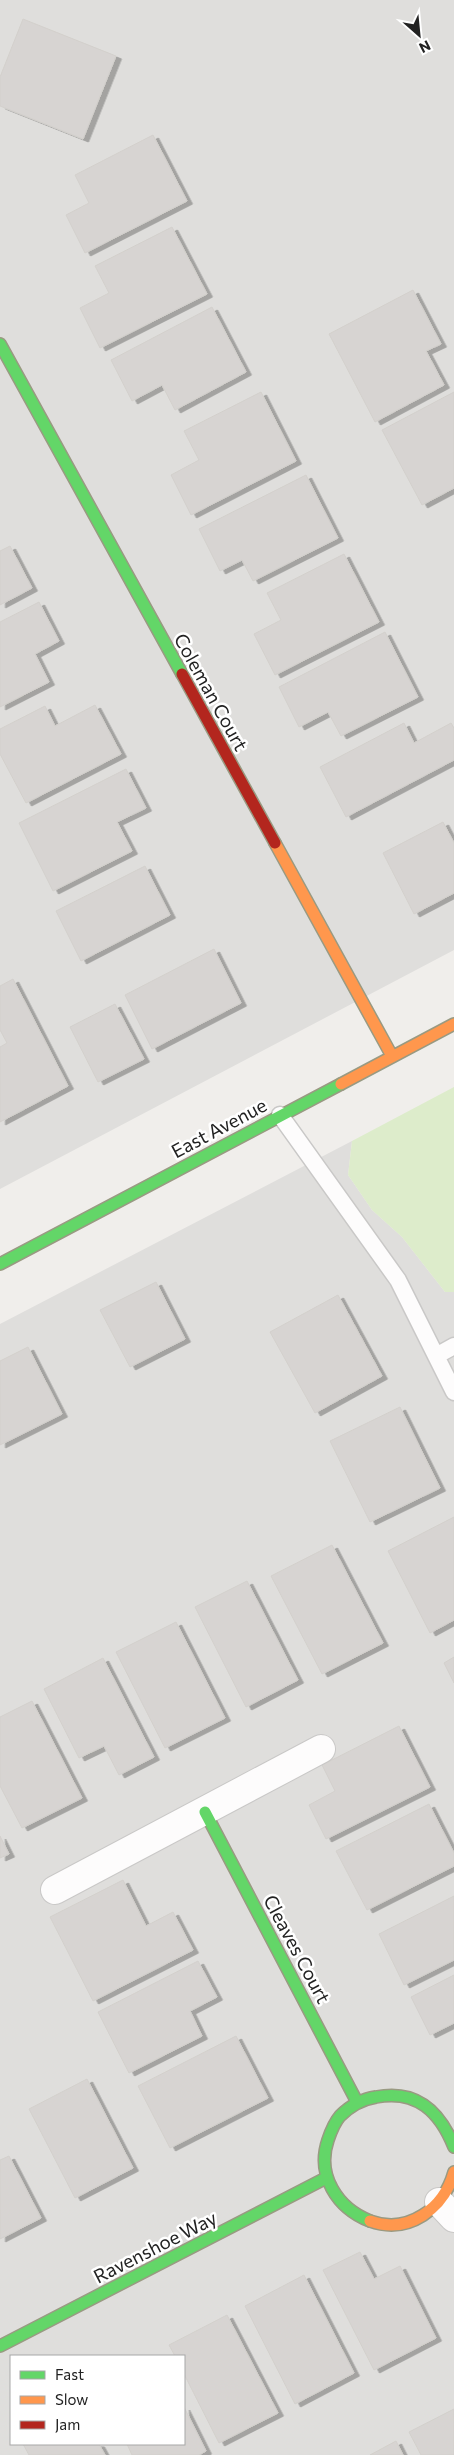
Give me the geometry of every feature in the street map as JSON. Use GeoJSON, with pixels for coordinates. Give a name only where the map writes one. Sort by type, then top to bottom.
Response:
{"type":"FeatureCollection","features":[{"type":"Feature","properties":{"kind":"street","name":"Coleman Court"},"geometry":{"type":"LineString","coordinates":[[0,344],[392,1056]]}},
{"type":"Feature","properties":{"kind":"street","name":"East Avenue"},"geometry":{"type":"LineString","coordinates":[[0,1264],[454,1024]]}},
{"type":"Feature","properties":{"kind":"street"},"geometry":{"type":"LineString","coordinates":[[56,1890],[321,1749]]}},
{"type":"Feature","properties":{"kind":"street","name":"Cleaves Court"},"geometry":{"type":"LineString","coordinates":[[205,1812],[357,2102]]}},
{"type":"Feature","properties":{"kind":"street"},"geometry":{"type":"LineString","coordinates":[[454,2147],[445,2125],[426,2104],[404,2096],[379,2094],[357,2102],[339,2117],[327,2136],[323,2166],[329,2189],[344,2208],[366,2222],[385,2226],[406,2224],[428,2213],[447,2210],[446,2193],[454,2172]]}},
{"type":"Feature","properties":{"kind":"street","name":"Ravenshoe Way"},"geometry":{"type":"LineString","coordinates":[[0,2346],[326,2178]]}},
{"type":"Feature","properties":{"kind":"lane"},"geometry":{"type":"LineString","coordinates":[[280,1115],[398,1280],[454,1392]]}},
{"type":"Feature","properties":{"kind":"lane"},"geometry":{"type":"LineString","coordinates":[[436,1356],[454,1346]]}},
{"type":"Feature","properties":{"kind":"shaded area"},"geometry":{"type":"Polygon","coordinates":[[[0,0],[454,0],[454,950],[0,1189],[0,0]]]}},
{"type":"Feature","properties":{"kind":"shaded area"},"geometry":{"type":"Polygon","coordinates":[[[352,1141],[348,1175],[372,1210],[402,1237],[445,1292],[454,1292],[454,2455],[0,2455],[0,1324],[352,1141]]]}},
{"type":"Feature","properties":{"kind":"green space"},"geometry":{"type":"Polygon","coordinates":[[[454,1087],[454,1292],[445,1292],[402,1237],[372,1210],[348,1175],[352,1141],[454,1087]]]}},
{"type":"Feature","properties":{"kind":"building"},"geometry":{"type":"Polygon","coordinates":[[[23,19],[116,56],[83,139],[0,106],[0,77],[23,19]]]}},
{"type":"Feature","properties":{"kind":"building"},"geometry":{"type":"Polygon","coordinates":[[[153,135],[187,201],[85,253],[66,215],[89,203],[75,175],[153,135]]]}},
{"type":"Feature","properties":{"kind":"building"},"geometry":{"type":"Polygon","coordinates":[[[172,227],[207,294],[100,348],[80,308],[109,293],[95,266],[172,227]]]}},
{"type":"Feature","properties":{"kind":"building"},"geometry":{"type":"Polygon","coordinates":[[[413,290],[441,344],[426,351],[444,385],[375,422],[329,334],[413,290]]]}},
{"type":"Feature","properties":{"kind":"building"},"geometry":{"type":"Polygon","coordinates":[[[212,307],[246,372],[175,410],[162,385],[132,401],[111,360],[212,307]]]}},
{"type":"Feature","properties":{"kind":"building"},"geometry":{"type":"Polygon","coordinates":[[[261,392],[296,461],[191,515],[171,475],[199,460],[184,431],[261,392]]]}},
{"type":"Feature","properties":{"kind":"building"},"geometry":{"type":"Polygon","coordinates":[[[454,392],[454,488],[422,505],[382,430],[454,392]]]}},
{"type":"Feature","properties":{"kind":"building"},"geometry":{"type":"Polygon","coordinates":[[[306,475],[338,538],[253,581],[242,560],[220,571],[199,529],[306,475]]]}},
{"type":"Feature","properties":{"kind":"building"},"geometry":{"type":"Polygon","coordinates":[[[10,546],[32,588],[0,605],[0,551],[10,546]]]}},
{"type":"Feature","properties":{"kind":"building"},"geometry":{"type":"Polygon","coordinates":[[[344,554],[379,622],[275,675],[254,634],[281,620],[267,593],[344,554]]]}},
{"type":"Feature","properties":{"kind":"building"},"geometry":{"type":"Polygon","coordinates":[[[39,602],[59,641],[35,654],[49,682],[0,707],[0,622],[39,602]]]}},
{"type":"Feature","properties":{"kind":"building"},"geometry":{"type":"Polygon","coordinates":[[[385,632],[418,697],[341,736],[328,712],[299,727],[279,687],[385,632]]]}},
{"type":"Feature","properties":{"kind":"building"},"geometry":{"type":"Polygon","coordinates":[[[95,705],[121,754],[26,803],[0,754],[0,729],[45,706],[55,726],[95,705]]]}},
{"type":"Feature","properties":{"kind":"building"},"geometry":{"type":"Polygon","coordinates":[[[404,723],[414,743],[451,723],[454,728],[454,760],[346,817],[320,767],[404,723]]]}},
{"type":"Feature","properties":{"kind":"building"},"geometry":{"type":"Polygon","coordinates":[[[126,769],[146,808],[117,822],[132,851],[53,891],[19,823],[126,769]]]}},
{"type":"Feature","properties":{"kind":"building"},"geometry":{"type":"Polygon","coordinates":[[[443,822],[454,843],[454,893],[414,914],[383,853],[443,822]]]}},
{"type":"Feature","properties":{"kind":"building"},"geometry":{"type":"Polygon","coordinates":[[[145,866],[170,915],[81,961],[56,911],[145,866]]]}},
{"type":"Feature","properties":{"kind":"building"},"geometry":{"type":"Polygon","coordinates":[[[214,949],[241,1003],[152,1049],[125,995],[214,949]]]}},
{"type":"Feature","properties":{"kind":"building"},"geometry":{"type":"Polygon","coordinates":[[[13,979],[68,1086],[0,1122],[0,1047],[7,1043],[0,1030],[0,986],[13,979]]]}},
{"type":"Feature","properties":{"kind":"building"},"geometry":{"type":"Polygon","coordinates":[[[115,1004],[144,1059],[98,1082],[70,1027],[115,1004]]]}},
{"type":"Feature","properties":{"kind":"building"},"geometry":{"type":"Polygon","coordinates":[[[156,1282],[185,1339],[130,1367],[100,1310],[156,1282]]]}},
{"type":"Feature","properties":{"kind":"building"},"geometry":{"type":"Polygon","coordinates":[[[338,1295],[382,1376],[315,1413],[270,1332],[338,1295]]]}},
{"type":"Feature","properties":{"kind":"building"},"geometry":{"type":"Polygon","coordinates":[[[28,1347],[62,1414],[0,1445],[0,1361],[28,1347]]]}},
{"type":"Feature","properties":{"kind":"building"},"geometry":{"type":"Polygon","coordinates":[[[400,1407],[440,1488],[370,1522],[330,1441],[400,1407]]]}},
{"type":"Feature","properties":{"kind":"building"},"geometry":{"type":"Polygon","coordinates":[[[454,1517],[454,1620],[430,1633],[388,1551],[454,1517]]]}},
{"type":"Feature","properties":{"kind":"building"},"geometry":{"type":"Polygon","coordinates":[[[332,1545],[383,1643],[322,1674],[271,1576],[332,1545]]]}},
{"type":"Feature","properties":{"kind":"building"},"geometry":{"type":"Polygon","coordinates":[[[247,1581],[298,1680],[246,1707],[195,1607],[247,1581]]]}},
{"type":"Feature","properties":{"kind":"building"},"geometry":{"type":"Polygon","coordinates":[[[176,1622],[225,1718],[165,1748],[116,1652],[176,1622]]]}},
{"type":"Feature","properties":{"kind":"building"},"geometry":{"type":"Polygon","coordinates":[[[454,1657],[454,1683],[444,1663],[454,1657]]]}},
{"type":"Feature","properties":{"kind":"building"},"geometry":{"type":"Polygon","coordinates":[[[103,1658],[154,1757],[119,1775],[104,1746],[79,1758],[44,1689],[103,1658]]]}},
{"type":"Feature","properties":{"kind":"building"},"geometry":{"type":"Polygon","coordinates":[[[32,1701],[82,1798],[22,1828],[0,1786],[0,1717],[32,1701]]]}},
{"type":"Feature","properties":{"kind":"building"},"geometry":{"type":"Polygon","coordinates":[[[399,1726],[430,1787],[326,1839],[309,1805],[335,1791],[322,1765],[399,1726]]]}},
{"type":"Feature","properties":{"kind":"building"},"geometry":{"type":"Polygon","coordinates":[[[429,1804],[454,1853],[454,1866],[367,1910],[336,1851],[429,1804]]]}},
{"type":"Feature","properties":{"kind":"building"},"geometry":{"type":"Polygon","coordinates":[[[0,1836],[9,1854],[0,1858],[0,1836]]]}},
{"type":"Feature","properties":{"kind":"building"},"geometry":{"type":"Polygon","coordinates":[[[123,1880],[146,1926],[173,1912],[193,1950],[93,2001],[50,1917],[123,1880]]]}},
{"type":"Feature","properties":{"kind":"building"},"geometry":{"type":"Polygon","coordinates":[[[454,1896],[454,1960],[404,1985],[379,1934],[454,1896]]]}},
{"type":"Feature","properties":{"kind":"building"},"geometry":{"type":"Polygon","coordinates":[[[198,1961],[217,1997],[190,2011],[202,2036],[129,2073],[98,2012],[198,1961]]]}},
{"type":"Feature","properties":{"kind":"building"},"geometry":{"type":"Polygon","coordinates":[[[454,1975],[454,2023],[430,2035],[411,1997],[454,1975]]]}},
{"type":"Feature","properties":{"kind":"building"},"geometry":{"type":"Polygon","coordinates":[[[236,2036],[268,2098],[170,2148],[138,2086],[236,2036]]]}},
{"type":"Feature","properties":{"kind":"building"},"geometry":{"type":"Polygon","coordinates":[[[87,2079],[133,2168],[75,2198],[29,2109],[87,2079]]]}},
{"type":"Feature","properties":{"kind":"building"},"geometry":{"type":"Polygon","coordinates":[[[9,2156],[41,2218],[0,2239],[0,2160],[9,2156]]]}},
{"type":"Feature","properties":{"kind":"building"},"geometry":{"type":"Polygon","coordinates":[[[360,2252],[374,2279],[400,2266],[436,2338],[374,2370],[323,2270],[360,2252]]]}},
{"type":"Feature","properties":{"kind":"building"},"geometry":{"type":"Polygon","coordinates":[[[304,2275],[354,2373],[295,2404],[245,2306],[304,2275]]]}},
{"type":"Feature","properties":{"kind":"building"},"geometry":{"type":"Polygon","coordinates":[[[227,2315],[278,2413],[219,2443],[185,2376],[185,2355],[174,2355],[169,2345],[227,2315]]]}},
{"type":"Feature","properties":{"kind":"building"},"geometry":{"type":"Polygon","coordinates":[[[185,2409],[206,2451],[199,2455],[132,2455],[127,2445],[185,2445],[185,2409]]]}},
{"type":"Feature","properties":{"kind":"building"},"geometry":{"type":"Polygon","coordinates":[[[454,2409],[454,2455],[421,2455],[409,2432],[454,2409]]]}},
{"type":"Feature","properties":{"kind":"building"},"geometry":{"type":"Polygon","coordinates":[[[396,2441],[403,2455],[370,2455],[396,2441]]]}},
{"type":"Feature","properties":{"kind":"building"},"geometry":{"type":"Polygon","coordinates":[[[24,2445],[100,2445],[105,2455],[29,2455],[24,2445]]]}},
{"type":"Feature","properties":{"kind":"traffic: fast"},"geometry":{"type":"LineString","coordinates":[[0,344],[182,674]]}},
{"type":"Feature","properties":{"kind":"traffic: fast"},"geometry":{"type":"LineString","coordinates":[[0,1264],[341,1084]]}},
{"type":"Feature","properties":{"kind":"traffic: fast"},"geometry":{"type":"LineString","coordinates":[[205,1812],[357,2102]]}},
{"type":"Feature","properties":{"kind":"traffic: fast"},"geometry":{"type":"LineString","coordinates":[[370,2221],[348,2208],[339,2199],[327,2178],[325,2153],[328,2140],[334,2124],[344,2112],[362,2101],[376,2097],[391,2095],[415,2100],[425,2106],[442,2123],[454,2147]]}},
{"type":"Feature","properties":{"kind":"traffic: fast"},"geometry":{"type":"LineString","coordinates":[[0,2346],[326,2178]]}},
{"type":"Feature","properties":{"kind":"traffic: slow"},"geometry":{"type":"LineString","coordinates":[[275,843],[392,1056]]}},
{"type":"Feature","properties":{"kind":"traffic: slow"},"geometry":{"type":"LineString","coordinates":[[341,1084],[454,1024]]}},
{"type":"Feature","properties":{"kind":"traffic: slow"},"geometry":{"type":"LineString","coordinates":[[370,2221],[398,2224],[411,2221],[423,2215],[442,2197],[454,2172]]}},
{"type":"Feature","properties":{"kind":"traffic: jam"},"geometry":{"type":"LineString","coordinates":[[182,674],[275,843]]}}]}
